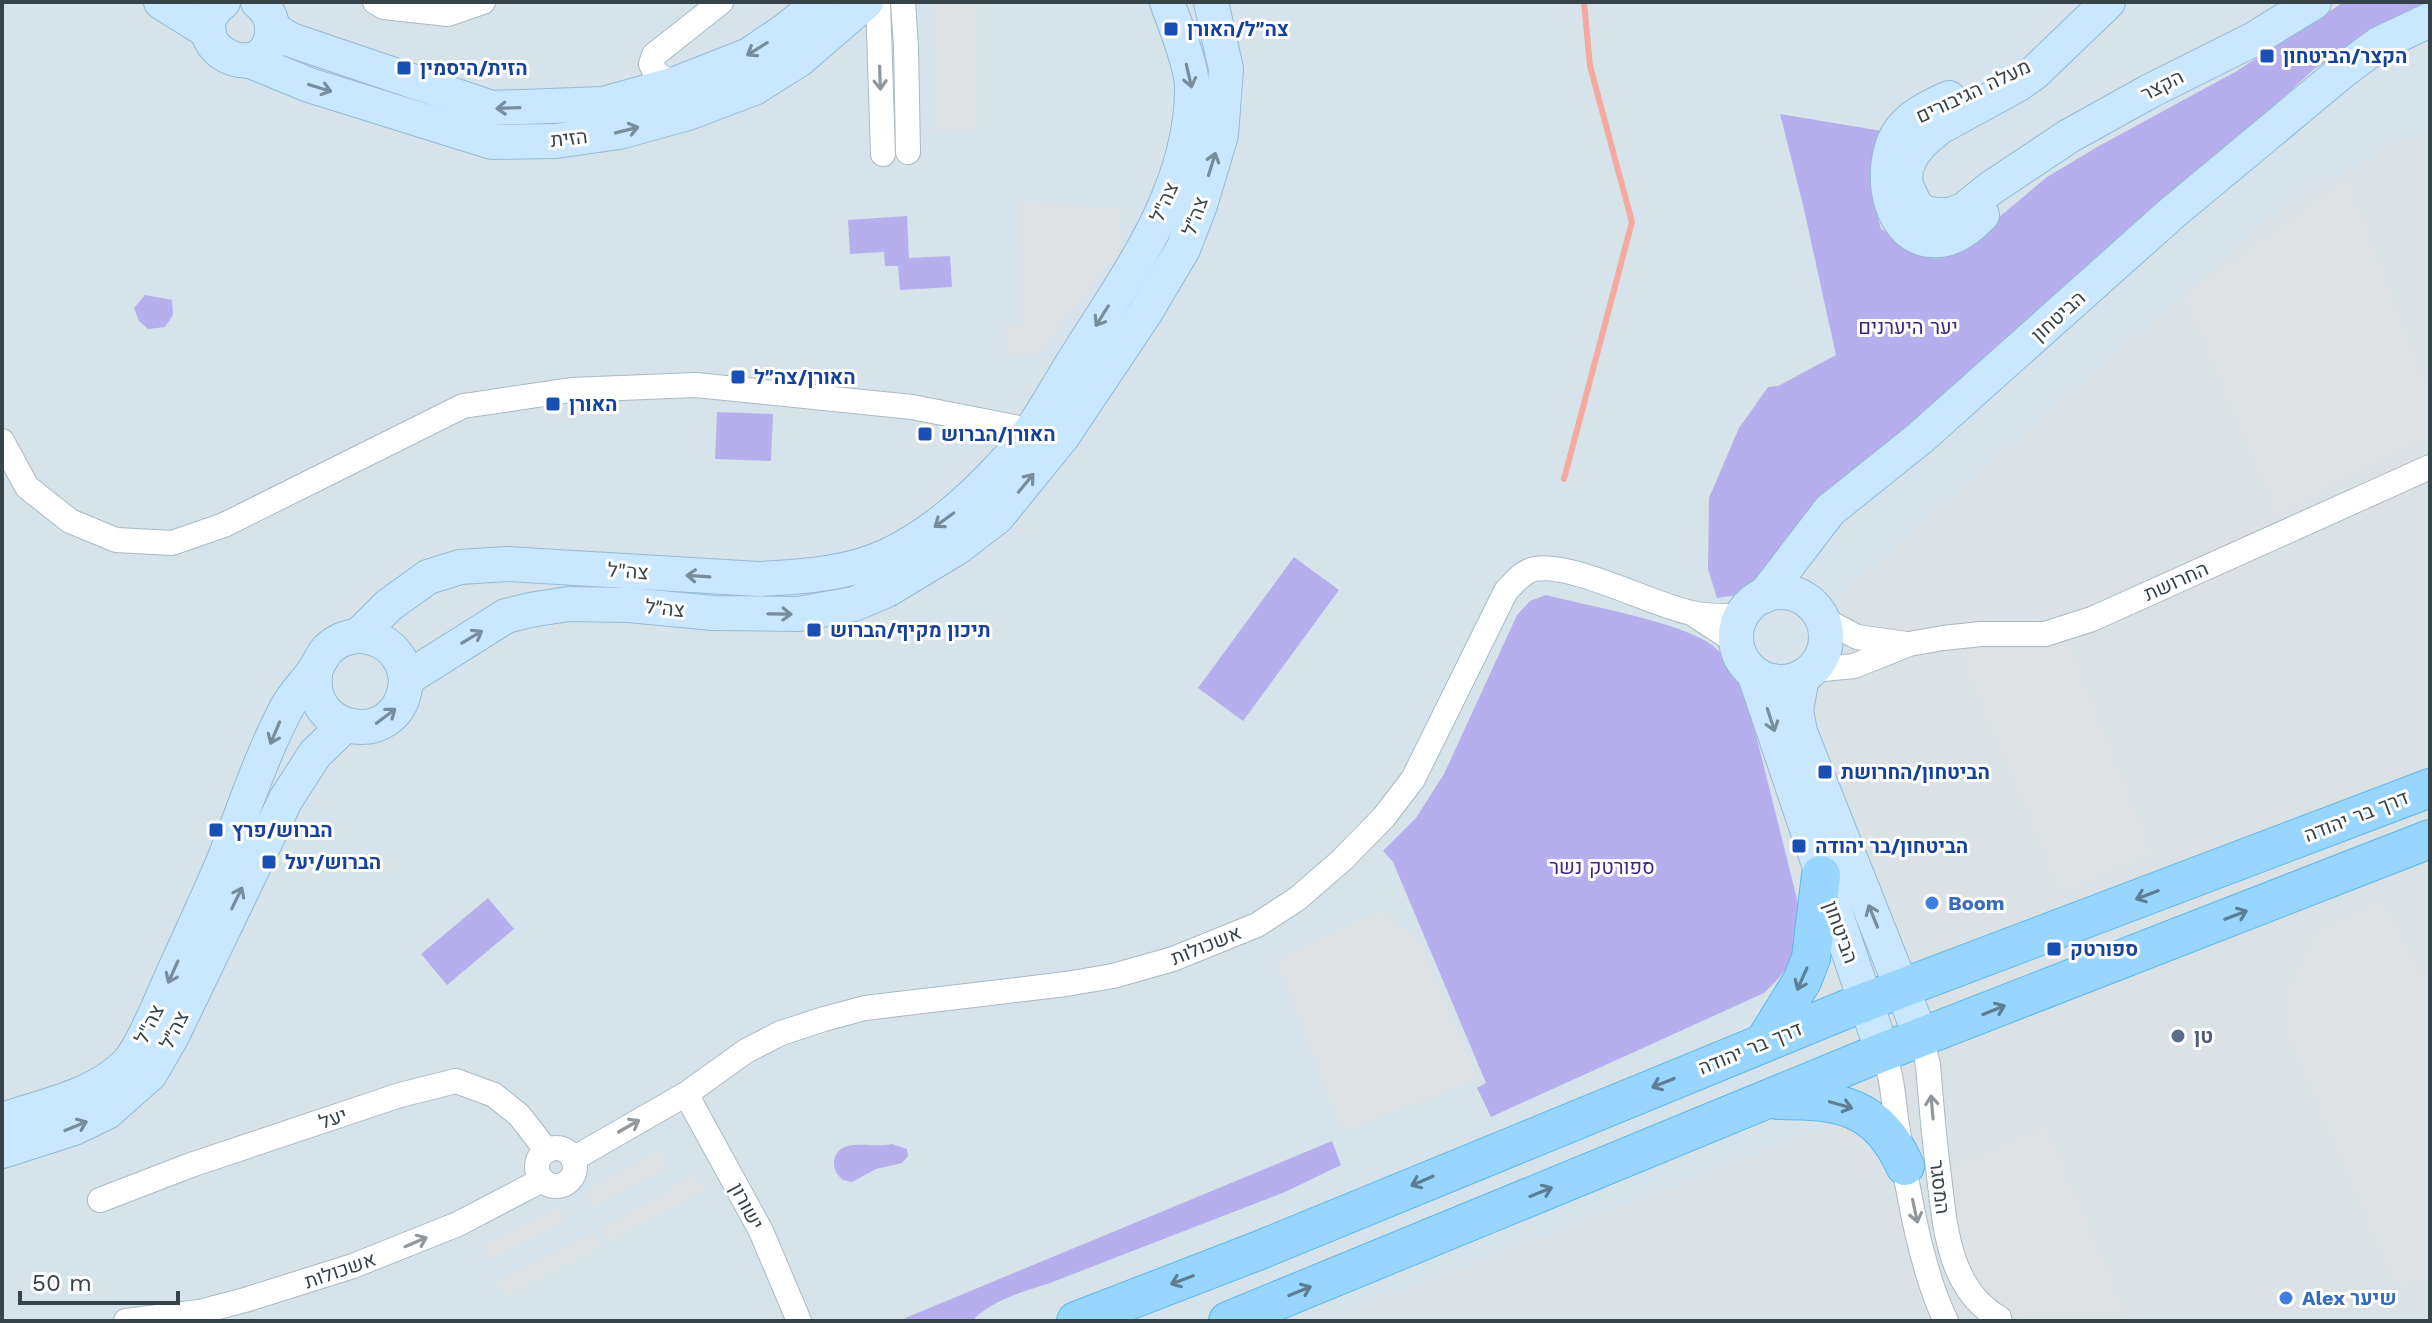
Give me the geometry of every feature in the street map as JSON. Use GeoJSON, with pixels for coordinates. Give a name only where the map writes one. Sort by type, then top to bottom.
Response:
{"type":"FeatureCollection","features":[{"type":"Feature","properties":{"kind":"main road","name":"דרך בר יהודה"},"geometry":{"type":"LineString","coordinates":[[1076,1321],[1260,1250],[1765,1041],[2430,788]]}},
{"type":"Feature","properties":{"kind":"main road"},"geometry":{"type":"LineString","coordinates":[[1228,1321],[1764,1100],[2430,839]]}},
{"type":"Feature","properties":{"kind":"main road"},"geometry":{"type":"LineString","coordinates":[[1765,1041],[1802,981],[1811,958],[1821,875]]}},
{"type":"Feature","properties":{"kind":"main road"},"geometry":{"type":"LineString","coordinates":[[1764,1100],[1821,1100],[1855,1109],[1871,1119],[1896,1144],[1905,1166]]}},
{"type":"Feature","properties":{"kind":"street"},"geometry":{"type":"LineString","coordinates":[[161,2],[216,17]]}},
{"type":"Feature","properties":{"kind":"street"},"geometry":{"type":"LineString","coordinates":[[375,2],[384,7],[448,14],[483,2]]}},
{"type":"Feature","properties":{"kind":"street"},"geometry":{"type":"LineString","coordinates":[[678,83],[654,72],[651,64],[654,55],[721,2]]}},
{"type":"Feature","properties":{"kind":"street","name":"הזית"},"geometry":{"type":"LineString","coordinates":[[270,13],[291,40],[492,108],[603,104],[678,83],[749,55],[820,2]]}},
{"type":"Feature","properties":{"kind":"street","name":"הזית"},"geometry":{"type":"LineString","coordinates":[[216,17],[215,48],[222,55],[239,61],[248,60],[309,85],[492,142],[556,141],[619,132],[688,113],[754,88],[800,59],[866,2]]}},
{"type":"Feature","properties":{"kind":"street"},"geometry":{"type":"LineString","coordinates":[[878,2],[883,154]]}},
{"type":"Feature","properties":{"kind":"street"},"geometry":{"type":"LineString","coordinates":[[903,2],[908,152]]}},
{"type":"Feature","properties":{"kind":"street","name":"צה\"ל"},"geometry":{"type":"LineString","coordinates":[[2,1120],[78,1095],[128,1062],[163,996],[213,886],[287,706],[332,645],[358,636],[380,612],[428,577],[460,567],[507,564],[758,579],[792,578],[888,556],[959,509],[1014,454],[1140,254],[1174,182],[1189,124],[1193,86],[1167,2]]}},
{"type":"Feature","properties":{"kind":"street","name":"צה״ל"},"geometry":{"type":"LineString","coordinates":[[406,679],[506,616],[530,610],[568,604],[629,605],[713,613],[798,614],[854,604],[887,590],[958,547],[997,517],[1062,437],[1145,313],[1183,249],[1221,135],[1226,69],[1211,2]]}},
{"type":"Feature","properties":{"kind":"street","name":"מעלה הגיבורים"},"geometry":{"type":"LineString","coordinates":[[1910,216],[1906,168],[1924,140],[1940,127],[2017,85],[2108,2]]}},
{"type":"Feature","properties":{"kind":"street","name":"הקצר"},"geometry":{"type":"LineString","coordinates":[[1910,216],[1917,236],[1928,240],[1953,237],[1980,218],[2006,191],[2015,175],[2045,151],[2102,117],[2254,39],[2314,2]]}},
{"type":"Feature","properties":{"kind":"street"},"geometry":{"type":"LineString","coordinates":[[248,60],[265,49],[270,13]]}},
{"type":"Feature","properties":{"kind":"street","name":"הביטחון"},"geometry":{"type":"LineString","coordinates":[[1747,618],[1830,510],[1920,438],[2172,213],[2309,98],[2379,44],[2430,20]]}},
{"type":"Feature","properties":{"kind":"street","name":"הביטחון"},"geometry":{"type":"LineString","coordinates":[[2309,98],[2340,87],[2430,44]]}},
{"type":"Feature","properties":{"kind":"street"},"geometry":{"type":"LineString","coordinates":[[2,441],[27,487],[70,521],[116,540],[172,543],[224,525],[463,406],[506,398],[571,390],[696,385],[912,407],[1029,430]]}},
{"type":"Feature","properties":{"kind":"street","name":"החרושת"},"geometry":{"type":"LineString","coordinates":[[1808,673],[1854,666],[1909,644],[1981,634],[2045,634],[2092,619],[2430,467]]}},
{"type":"Feature","properties":{"kind":"street"},"geometry":{"type":"LineString","coordinates":[[1810,536],[1805,581],[1827,640],[1820,661],[1808,673],[1778,683],[1754,673],[1739,654],[1747,618],[1787,592],[1815,609]]}},
{"type":"Feature","properties":{"kind":"street","name":"אשכולות"},"geometry":{"type":"LineString","coordinates":[[573,1159],[686,1094],[746,1051],[781,1033],[865,1008],[1113,976],[1173,959],[1257,925],[1297,899],[1384,817],[1413,779],[1506,591],[1519,577],[1533,569],[1570,572],[1691,613],[1747,618]]}},
{"type":"Feature","properties":{"kind":"street","name":"החרושת"},"geometry":{"type":"LineString","coordinates":[[1815,609],[1857,637],[1909,644]]}},
{"type":"Feature","properties":{"kind":"street"},"geometry":{"type":"LineString","coordinates":[[316,668],[314,688],[321,707],[336,721],[345,725],[372,726],[390,716],[402,699],[406,679],[402,664],[388,645],[374,638],[358,636]]}},
{"type":"Feature","properties":{"kind":"street","name":"הביטחון"},"geometry":{"type":"LineString","coordinates":[[1754,673],[1883,1053]]}},
{"type":"Feature","properties":{"kind":"street","name":"הביטחון"},"geometry":{"type":"LineString","coordinates":[[1808,673],[1796,710],[1800,732],[1922,1039]]}},
{"type":"Feature","properties":{"kind":"street","name":"צה״ל"},"geometry":{"type":"LineString","coordinates":[[2,1151],[74,1128],[107,1112],[150,1074],[172,1036],[286,799],[315,754],[345,725]]}},
{"type":"Feature","properties":{"kind":"street","name":"המסגר"},"geometry":{"type":"LineString","coordinates":[[1922,1039],[1928,1065],[1947,1240],[1957,1270],[1979,1303],[1996,1320]]}},
{"type":"Feature","properties":{"kind":"street","name":"המסגר"},"geometry":{"type":"LineString","coordinates":[[1883,1053],[1892,1075],[1905,1166],[1931,1287],[1946,1321]]}},
{"type":"Feature","properties":{"kind":"street","name":"יעל"},"geometry":{"type":"LineString","coordinates":[[100,1200],[191,1165],[400,1095],[456,1081],[494,1095],[519,1115],[547,1151]]}},
{"type":"Feature","properties":{"kind":"street","name":"ישורון"},"geometry":{"type":"LineString","coordinates":[[686,1094],[761,1231],[799,1321]]}},
{"type":"Feature","properties":{"kind":"street"},"geometry":{"type":"LineString","coordinates":[[559,1149],[573,1159],[575,1171],[569,1181],[558,1186],[542,1180],[537,1166],[547,1151],[559,1149]]}},
{"type":"Feature","properties":{"kind":"street","name":"אשכולות"},"geometry":{"type":"LineString","coordinates":[[126,1321],[199,1312],[297,1285],[402,1248],[506,1201],[542,1180]]}},
{"type":"Feature","properties":{"kind":"shaded area"},"geometry":{"type":"Polygon","coordinates":[[[2,2],[2430,2],[2430,1321],[2,1321],[2,2]]]}},
{"type":"Feature","properties":{"kind":"shaded area"},"geometry":{"type":"Polygon","coordinates":[[[934,2],[974,2],[975,131],[936,131],[934,2]]]}},
{"type":"Feature","properties":{"kind":"shaded area"},"geometry":{"type":"Polygon","coordinates":[[[2430,129],[2430,1321],[1324,1321],[1833,1124],[1808,932],[1760,747],[1841,595],[2285,204],[2430,129]]]}},
{"type":"Feature","properties":{"kind":"shaded area"},"geometry":{"type":"Polygon","coordinates":[[[2348,179],[2430,396],[2430,434],[2276,515],[2184,296],[2348,179]]]}},
{"type":"Feature","properties":{"kind":"shaded area"},"geometry":{"type":"Polygon","coordinates":[[[1020,201],[1119,209],[1121,248],[1038,354],[1007,356],[1005,325],[1022,324],[1020,201]]]}},
{"type":"Feature","properties":{"kind":"shaded area"},"geometry":{"type":"Polygon","coordinates":[[[2068,642],[2152,853],[2061,894],[1958,649],[2068,642]]]}},
{"type":"Feature","properties":{"kind":"shaded area"},"geometry":{"type":"Polygon","coordinates":[[[2384,898],[2430,991],[2430,1275],[2397,1290],[2287,1034],[2288,990],[2302,957],[2323,927],[2384,898]]]}},
{"type":"Feature","properties":{"kind":"shaded area"},"geometry":{"type":"Polygon","coordinates":[[[1379,911],[1387,913],[1401,929],[1417,935],[1478,1079],[1342,1132],[1279,967],[1285,956],[1379,911]]]}},
{"type":"Feature","properties":{"kind":"shaded area"},"geometry":{"type":"Polygon","coordinates":[[[2046,1126],[2130,1321],[2023,1321],[1996,1307],[1971,1272],[1962,1248],[1947,1169],[2046,1126]]]}},
{"type":"Feature","properties":{"kind":"shaded area"},"geometry":{"type":"Polygon","coordinates":[[[659,1150],[668,1166],[593,1208],[585,1192],[659,1150]]]}},
{"type":"Feature","properties":{"kind":"shaded area"},"geometry":{"type":"Polygon","coordinates":[[[695,1174],[704,1191],[608,1244],[600,1230],[695,1174]]]}},
{"type":"Feature","properties":{"kind":"shaded area"},"geometry":{"type":"Polygon","coordinates":[[[559,1207],[566,1222],[487,1261],[480,1246],[559,1207]]]}},
{"type":"Feature","properties":{"kind":"shaded area"},"geometry":{"type":"Polygon","coordinates":[[[594,1233],[602,1247],[504,1296],[496,1281],[594,1233]]]}},
{"type":"Feature","properties":{"kind":"green space","name":"יער היערנים"},"geometry":{"type":"Polygon","coordinates":[[[2344,2],[2423,2],[2419,8],[2366,35],[2313,70],[1758,583],[1744,594],[1717,598],[1708,569],[1709,498],[1739,428],[1768,387],[1778,386],[1836,355],[1780,114],[1882,131],[1874,170],[1875,202],[1881,229],[1901,241],[1998,218],[2047,177],[2235,72],[2344,2]]]}},
{"type":"Feature","properties":{"kind":"green space"},"geometry":{"type":"Polygon","coordinates":[[[907,216],[909,258],[950,256],[952,287],[900,290],[898,266],[885,266],[884,252],[850,254],[848,220],[907,216]]]}},
{"type":"Feature","properties":{"kind":"green space"},"geometry":{"type":"Polygon","coordinates":[[[145,295],[172,300],[173,315],[165,327],[148,329],[139,321],[134,308],[145,295]]]}},
{"type":"Feature","properties":{"kind":"green space"},"geometry":{"type":"Polygon","coordinates":[[[717,412],[773,414],[771,461],[715,459],[717,412]]]}},
{"type":"Feature","properties":{"kind":"green space"},"geometry":{"type":"Polygon","coordinates":[[[1294,557],[1339,590],[1243,721],[1198,688],[1294,557]]]}},
{"type":"Feature","properties":{"kind":"green space","name":"ספורטק נשר"},"geometry":{"type":"Polygon","coordinates":[[[1546,595],[1671,626],[1706,641],[1727,660],[1743,683],[1801,915],[1801,927],[1792,958],[1764,993],[1491,1117],[1477,1088],[1486,1083],[1393,862],[1383,851],[1416,818],[1444,774],[1517,615],[1530,601],[1546,595]]]}},
{"type":"Feature","properties":{"kind":"green space"},"geometry":{"type":"Polygon","coordinates":[[[488,898],[514,929],[447,985],[421,954],[488,898]]]}},
{"type":"Feature","properties":{"kind":"green space"},"geometry":{"type":"Polygon","coordinates":[[[1332,1141],[1341,1165],[1285,1192],[1008,1298],[989,1307],[972,1321],[898,1321],[1332,1141]]]}},
{"type":"Feature","properties":{"kind":"green space"},"geometry":{"type":"Polygon","coordinates":[[[892,1144],[907,1149],[908,1156],[902,1163],[876,1169],[852,1182],[843,1180],[835,1170],[837,1153],[847,1146],[892,1144]]]}},
{"type":"Feature","properties":{"kind":"waterway"},"geometry":{"type":"LineString","coordinates":[[1564,479],[1632,222],[1590,66],[1584,2]]}},
{"type":"Feature","properties":{"kind":"place","name":"צה״ל/האורן"},"geometry":{"type":"Point","coordinates":[1171,29]}},
{"type":"Feature","properties":{"kind":"place","name":"הקצר/הביטחון"},"geometry":{"type":"Point","coordinates":[2267,56]}},
{"type":"Feature","properties":{"kind":"place","name":"הזית/היסמין"},"geometry":{"type":"Point","coordinates":[404,68]}},
{"type":"Feature","properties":{"kind":"place","name":"האורן/צה״ל"},"geometry":{"type":"Point","coordinates":[738,377]}},
{"type":"Feature","properties":{"kind":"place","name":"האורן"},"geometry":{"type":"Point","coordinates":[553,404]}},
{"type":"Feature","properties":{"kind":"place","name":"האורן/הברוש"},"geometry":{"type":"Point","coordinates":[925,434]}},
{"type":"Feature","properties":{"kind":"place","name":"תיכון מקיף/הברוש"},"geometry":{"type":"Point","coordinates":[814,630]}},
{"type":"Feature","properties":{"kind":"place","name":"הביטחון/החרושת"},"geometry":{"type":"Point","coordinates":[1825,772]}},
{"type":"Feature","properties":{"kind":"place","name":"הברוש/פרץ"},"geometry":{"type":"Point","coordinates":[216,830]}},
{"type":"Feature","properties":{"kind":"place","name":"הביטחון/בר יהודה"},"geometry":{"type":"Point","coordinates":[1799,846]}},
{"type":"Feature","properties":{"kind":"place","name":"הברוש/יעל"},"geometry":{"type":"Point","coordinates":[269,862]}},
{"type":"Feature","properties":{"kind":"place","name":"Boom"},"geometry":{"type":"Point","coordinates":[1932,903]}},
{"type":"Feature","properties":{"kind":"place","name":"ספורטק"},"geometry":{"type":"Point","coordinates":[2054,949]}},
{"type":"Feature","properties":{"kind":"place","name":"טן"},"geometry":{"type":"Point","coordinates":[2178,1036]}},
{"type":"Feature","properties":{"kind":"place","name":"Alex שיער"},"geometry":{"type":"Point","coordinates":[2286,1298]}}]}
